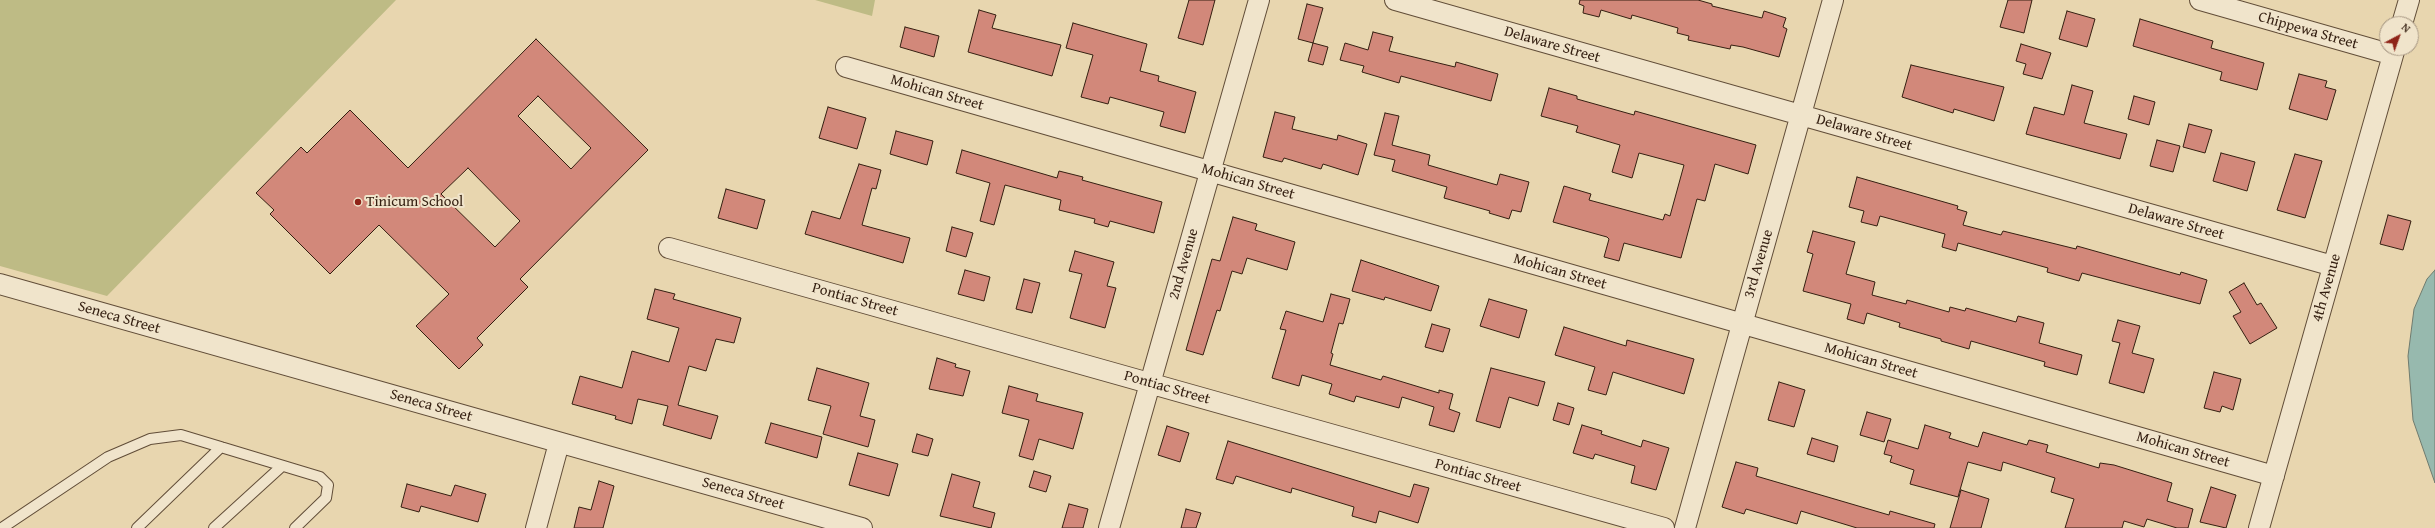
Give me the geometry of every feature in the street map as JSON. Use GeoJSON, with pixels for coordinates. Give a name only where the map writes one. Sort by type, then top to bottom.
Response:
{"type":"FeatureCollection","features":[{"type":"Feature","properties":{"kind":"street","name":"2nd Avenue"},"geometry":{"type":"LineString","coordinates":[[1109,528],[1259,0]]}},
{"type":"Feature","properties":{"kind":"street","name":"Delaware Street"},"geometry":{"type":"LineString","coordinates":[[1395,0],[2333,266]]}},
{"type":"Feature","properties":{"kind":"street","name":"3rd Avenue"},"geometry":{"type":"LineString","coordinates":[[1685,528],[1833,0]]}},
{"type":"Feature","properties":{"kind":"street","name":"Chippewa Street"},"geometry":{"type":"LineString","coordinates":[[2200,0],[2379,47]]}},
{"type":"Feature","properties":{"kind":"street"},"geometry":{"type":"LineString","coordinates":[[2404,16],[2409,0]]}},
{"type":"Feature","properties":{"kind":"street","name":"4th Avenue"},"geometry":{"type":"LineString","coordinates":[[2259,528],[2393,56]]}},
{"type":"Feature","properties":{"kind":"street","name":"Mohican Street"},"geometry":{"type":"LineString","coordinates":[[846,67],[2274,476]]}},
{"type":"Feature","properties":{"kind":"street","name":"Pontiac Street"},"geometry":{"type":"LineString","coordinates":[[669,248],[1664,528]]}},
{"type":"Feature","properties":{"kind":"street","name":"Seneca Street"},"geometry":{"type":"LineString","coordinates":[[0,284],[862,528]]}},
{"type":"Feature","properties":{"kind":"street"},"geometry":{"type":"LineString","coordinates":[[536,528],[560,443]]}},
{"type":"Feature","properties":{"kind":"lane"},"geometry":{"type":"LineString","coordinates":[[2,528],[108,457],[150,439],[181,435],[320,477],[328,485],[326,498],[295,528]]}},
{"type":"Feature","properties":{"kind":"lane"},"geometry":{"type":"LineString","coordinates":[[137,528],[221,447]]}},
{"type":"Feature","properties":{"kind":"lane"},"geometry":{"type":"LineString","coordinates":[[214,528],[282,466]]}},
{"type":"Feature","properties":{"kind":"shaded area"},"geometry":{"type":"Polygon","coordinates":[[[0,0],[396,0],[107,296],[0,266],[0,0]]]}},
{"type":"Feature","properties":{"kind":"shaded area"},"geometry":{"type":"Polygon","coordinates":[[[815,0],[875,0],[872,16],[815,0]]]}},
{"type":"Feature","properties":{"kind":"water"},"geometry":{"type":"Polygon","coordinates":[[[2435,270],[2435,483],[2413,420],[2408,356],[2414,309],[2427,279],[2435,270]]]}},
{"type":"Feature","properties":{"kind":"building"},"geometry":{"type":"Polygon","coordinates":[[[1189,0],[1215,0],[1203,45],[1178,38],[1189,0]]]}},
{"type":"Feature","properties":{"kind":"building"},"geometry":{"type":"Polygon","coordinates":[[[1580,0],[1698,0],[1712,4],[1712,6],[1762,18],[1764,11],[1786,18],[1783,27],[1787,29],[1779,57],[1743,47],[1731,45],[1730,49],[1688,40],[1689,36],[1677,33],[1678,28],[1632,15],[1631,19],[1601,10],[1599,17],[1583,13],[1584,6],[1579,4],[1580,0]]]}},
{"type":"Feature","properties":{"kind":"building"},"geometry":{"type":"Polygon","coordinates":[[[2008,0],[2032,0],[2024,33],[2000,27],[2008,0]]]}},
{"type":"Feature","properties":{"kind":"building"},"geometry":{"type":"Polygon","coordinates":[[[1307,4],[1323,8],[1313,43],[1298,39],[1307,4]]]}},
{"type":"Feature","properties":{"kind":"building"},"geometry":{"type":"Polygon","coordinates":[[[979,10],[996,15],[992,28],[1061,45],[1052,76],[968,52],[979,10]]]}},
{"type":"Feature","properties":{"kind":"building"},"geometry":{"type":"Polygon","coordinates":[[[2067,11],[2095,19],[2087,47],[2059,39],[2067,11]]]}},
{"type":"Feature","properties":{"kind":"building"},"geometry":{"type":"Polygon","coordinates":[[[2140,19],[2213,41],[2211,48],[2264,63],[2257,90],[2220,80],[2222,72],[2133,46],[2140,19]]]}},
{"type":"Feature","properties":{"kind":"building"},"geometry":{"type":"Polygon","coordinates":[[[1073,23],[1147,44],[1140,71],[1159,76],[1158,81],[1196,92],[1185,133],[1160,126],[1164,112],[1110,97],[1108,104],[1081,97],[1093,55],[1066,48],[1073,23]]]}},
{"type":"Feature","properties":{"kind":"building"},"geometry":{"type":"Polygon","coordinates":[[[905,27],[939,36],[934,57],[900,47],[905,27]]]}},
{"type":"Feature","properties":{"kind":"building"},"geometry":{"type":"Polygon","coordinates":[[[1373,32],[1393,37],[1389,51],[1455,67],[1456,62],[1498,74],[1491,101],[1401,76],[1399,83],[1362,72],[1364,66],[1340,60],[1345,43],[1368,50],[1373,32]]]}},
{"type":"Feature","properties":{"kind":"building","name":"Tinicum School"},"geometry":{"type":"Polygon","coordinates":[[[536,39],[648,150],[520,279],[528,287],[477,338],[483,345],[459,369],[416,326],[449,294],[379,225],[330,274],[270,214],[274,210],[256,193],[301,147],[307,153],[350,110],[408,168],[536,39]],[[538,96],[518,116],[571,169],[591,148],[538,96]],[[468,168],[441,194],[495,247],[520,221],[468,168]]]}},
{"type":"Feature","properties":{"kind":"building"},"geometry":{"type":"Polygon","coordinates":[[[1313,43],[1328,47],[1323,65],[1308,61],[1313,43]]]}},
{"type":"Feature","properties":{"kind":"building"},"geometry":{"type":"Polygon","coordinates":[[[2021,44],[2051,53],[2042,79],[2023,74],[2026,64],[2016,61],[2021,44]]]}},
{"type":"Feature","properties":{"kind":"building"},"geometry":{"type":"Polygon","coordinates":[[[1911,65],[2004,87],[1994,121],[1954,109],[1953,113],[1902,97],[1911,65]]]}},
{"type":"Feature","properties":{"kind":"building"},"geometry":{"type":"Polygon","coordinates":[[[2299,74],[2327,81],[2325,87],[2336,90],[2327,120],[2289,109],[2299,74]]]}},
{"type":"Feature","properties":{"kind":"building"},"geometry":{"type":"Polygon","coordinates":[[[2072,85],[2093,91],[2084,123],[2127,134],[2120,159],[2026,134],[2034,107],[2064,115],[2072,85]]]}},
{"type":"Feature","properties":{"kind":"building"},"geometry":{"type":"Polygon","coordinates":[[[1549,88],[1577,96],[1577,99],[1634,115],[1635,111],[1756,145],[1748,174],[1715,164],[1705,201],[1697,199],[1681,258],[1624,243],[1619,261],[1604,257],[1609,239],[1607,237],[1553,222],[1564,186],[1591,194],[1589,200],[1663,220],[1665,214],[1670,216],[1684,165],[1639,153],[1632,178],[1612,172],[1620,145],[1576,132],[1578,126],[1541,116],[1549,88]]]}},
{"type":"Feature","properties":{"kind":"building"},"geometry":{"type":"Polygon","coordinates":[[[2134,96],[2155,102],[2149,125],[2128,119],[2134,96]]]}},
{"type":"Feature","properties":{"kind":"building"},"geometry":{"type":"Polygon","coordinates":[[[828,107],[866,118],[857,149],[819,138],[828,107]]]}},
{"type":"Feature","properties":{"kind":"building"},"geometry":{"type":"Polygon","coordinates":[[[1275,112],[1295,117],[1292,129],[1337,140],[1338,135],[1367,144],[1358,175],[1323,164],[1321,169],[1284,158],[1282,162],[1263,157],[1275,112]]]}},
{"type":"Feature","properties":{"kind":"building"},"geometry":{"type":"Polygon","coordinates":[[[1385,113],[1399,116],[1392,145],[1430,155],[1428,165],[1497,185],[1500,174],[1529,182],[1521,212],[1512,210],[1509,219],[1489,213],[1490,211],[1444,198],[1447,187],[1392,171],[1395,160],[1374,155],[1385,113]]]}},
{"type":"Feature","properties":{"kind":"building"},"geometry":{"type":"Polygon","coordinates":[[[2189,124],[2212,130],[2205,153],[2183,147],[2189,124]]]}},
{"type":"Feature","properties":{"kind":"building"},"geometry":{"type":"Polygon","coordinates":[[[896,131],[933,141],[927,165],[890,154],[896,131]]]}},
{"type":"Feature","properties":{"kind":"building"},"geometry":{"type":"Polygon","coordinates":[[[2157,140],[2180,146],[2173,172],[2150,166],[2157,140]]]}},
{"type":"Feature","properties":{"kind":"building"},"geometry":{"type":"Polygon","coordinates":[[[962,150],[1057,178],[1059,171],[1083,177],[1082,180],[1162,202],[1154,233],[1110,221],[1108,227],[1094,223],[1095,219],[1059,210],[1061,200],[1005,185],[994,225],[980,221],[990,183],[956,173],[962,150]]]}},
{"type":"Feature","properties":{"kind":"building"},"geometry":{"type":"Polygon","coordinates":[[[2221,153],[2255,162],[2247,191],[2213,181],[2221,153]]]}},
{"type":"Feature","properties":{"kind":"building"},"geometry":{"type":"Polygon","coordinates":[[[2295,154],[2322,161],[2305,218],[2277,210],[2295,154]]]}},
{"type":"Feature","properties":{"kind":"building"},"geometry":{"type":"Polygon","coordinates":[[[859,164],[881,170],[876,189],[872,188],[862,225],[910,238],[903,263],[805,234],[812,211],[840,219],[859,164]]]}},
{"type":"Feature","properties":{"kind":"building"},"geometry":{"type":"Polygon","coordinates":[[[1857,177],[1958,206],[1957,209],[1967,212],[1963,225],[2001,235],[2003,231],[2076,249],[2077,246],[2180,275],[2181,272],[2207,280],[2200,304],[2082,273],[2079,281],[2047,272],[2048,268],[1958,243],[1956,251],[1942,247],[1945,234],[1880,216],[1877,226],[1861,222],[1864,211],[1849,207],[1857,177]]]}},
{"type":"Feature","properties":{"kind":"building"},"geometry":{"type":"Polygon","coordinates":[[[726,189],[765,200],[757,229],[718,218],[726,189]]]}},
{"type":"Feature","properties":{"kind":"building"},"geometry":{"type":"Polygon","coordinates":[[[2388,215],[2411,221],[2403,250],[2380,244],[2388,215]]]}},
{"type":"Feature","properties":{"kind":"building"},"geometry":{"type":"Polygon","coordinates":[[[1233,217],[1257,224],[1255,230],[1295,242],[1287,270],[1247,258],[1242,274],[1232,271],[1220,311],[1217,310],[1203,355],[1186,350],[1212,259],[1220,261],[1233,217]]]}},
{"type":"Feature","properties":{"kind":"building"},"geometry":{"type":"Polygon","coordinates":[[[952,227],[973,233],[966,257],[946,251],[952,227]]]}},
{"type":"Feature","properties":{"kind":"building"},"geometry":{"type":"Polygon","coordinates":[[[1813,231],[1855,242],[1846,274],[1875,282],[1872,295],[1906,304],[1907,300],[1949,312],[1950,307],[1965,311],[1966,308],[2016,322],[2018,316],[2044,323],[2039,343],[2082,355],[2077,375],[2044,366],[2045,362],[1971,341],[1969,349],[1941,341],[1941,339],[1899,327],[1900,323],[1867,313],[1864,324],[1847,319],[1851,304],[1803,291],[1813,254],[1807,252],[1813,231]]]}},
{"type":"Feature","properties":{"kind":"building"},"geometry":{"type":"Polygon","coordinates":[[[1075,251],[1114,262],[1107,286],[1116,288],[1105,328],[1070,318],[1082,274],[1069,271],[1075,251]]]}},
{"type":"Feature","properties":{"kind":"building"},"geometry":{"type":"Polygon","coordinates":[[[1361,260],[1439,286],[1431,311],[1385,297],[1384,300],[1352,291],[1361,260]]]}},
{"type":"Feature","properties":{"kind":"building"},"geometry":{"type":"Polygon","coordinates":[[[965,270],[990,277],[984,301],[958,294],[965,270]]]}},
{"type":"Feature","properties":{"kind":"building"},"geometry":{"type":"Polygon","coordinates":[[[1024,279],[1040,283],[1032,313],[1016,309],[1024,279]]]}},
{"type":"Feature","properties":{"kind":"building"},"geometry":{"type":"Polygon","coordinates":[[[2244,283],[2257,305],[2261,303],[2277,328],[2250,344],[2233,316],[2241,312],[2229,292],[2244,283]]]}},
{"type":"Feature","properties":{"kind":"building"},"geometry":{"type":"Polygon","coordinates":[[[655,289],[675,294],[673,299],[741,318],[734,343],[716,339],[706,371],[689,366],[678,405],[718,416],[711,439],[663,425],[668,406],[638,399],[632,424],[615,419],[616,416],[572,404],[580,376],[622,388],[632,351],[669,362],[679,328],[647,319],[655,289]]]}},
{"type":"Feature","properties":{"kind":"building"},"geometry":{"type":"Polygon","coordinates":[[[1331,294],[1350,299],[1343,324],[1339,323],[1331,353],[1333,354],[1330,365],[1381,380],[1383,376],[1439,393],[1439,390],[1453,394],[1449,409],[1460,413],[1454,432],[1429,425],[1434,407],[1402,397],[1399,408],[1356,396],[1354,402],[1329,394],[1332,384],[1302,375],[1299,386],[1272,378],[1286,330],[1280,329],[1286,311],[1323,322],[1331,294]]]}},
{"type":"Feature","properties":{"kind":"building"},"geometry":{"type":"Polygon","coordinates":[[[1489,299],[1527,310],[1519,338],[1480,326],[1489,299]]]}},
{"type":"Feature","properties":{"kind":"building"},"geometry":{"type":"Polygon","coordinates":[[[2118,320],[2140,326],[2132,353],[2154,359],[2144,393],[2109,383],[2120,343],[2112,341],[2118,320]]]}},
{"type":"Feature","properties":{"kind":"building"},"geometry":{"type":"Polygon","coordinates":[[[1432,324],[1450,329],[1443,352],[1425,347],[1432,324]]]}},
{"type":"Feature","properties":{"kind":"building"},"geometry":{"type":"Polygon","coordinates":[[[1564,327],[1626,346],[1627,340],[1694,359],[1684,394],[1613,372],[1606,395],[1588,390],[1595,367],[1555,355],[1564,327]]]}},
{"type":"Feature","properties":{"kind":"building"},"geometry":{"type":"Polygon","coordinates":[[[937,358],[956,364],[955,367],[970,371],[963,396],[929,389],[937,358]]]}},
{"type":"Feature","properties":{"kind":"building"},"geometry":{"type":"Polygon","coordinates":[[[817,368],[869,383],[860,416],[875,420],[868,447],[823,434],[831,406],[808,400],[817,368]]]}},
{"type":"Feature","properties":{"kind":"building"},"geometry":{"type":"Polygon","coordinates":[[[1491,368],[1545,382],[1538,406],[1509,397],[1500,428],[1476,421],[1491,368]]]}},
{"type":"Feature","properties":{"kind":"building"},"geometry":{"type":"Polygon","coordinates":[[[2214,372],[2241,379],[2233,410],[2222,406],[2220,412],[2204,408],[2214,372]]]}},
{"type":"Feature","properties":{"kind":"building"},"geometry":{"type":"Polygon","coordinates":[[[1779,382],[1805,390],[1794,427],[1768,420],[1779,382]]]}},
{"type":"Feature","properties":{"kind":"building"},"geometry":{"type":"Polygon","coordinates":[[[1009,386],[1038,394],[1036,401],[1083,413],[1073,449],[1039,439],[1033,460],[1019,456],[1029,420],[1002,413],[1009,386]]]}},
{"type":"Feature","properties":{"kind":"building"},"geometry":{"type":"Polygon","coordinates":[[[1558,403],[1574,408],[1569,425],[1553,420],[1558,403]]]}},
{"type":"Feature","properties":{"kind":"building"},"geometry":{"type":"Polygon","coordinates":[[[1867,412],[1891,419],[1884,442],[1860,435],[1867,412]]]}},
{"type":"Feature","properties":{"kind":"building"},"geometry":{"type":"Polygon","coordinates":[[[771,423],[822,437],[817,458],[765,443],[771,423]]]}},
{"type":"Feature","properties":{"kind":"building"},"geometry":{"type":"Polygon","coordinates":[[[1582,425],[1602,431],[1601,434],[1641,447],[1643,440],[1669,448],[1656,490],[1631,483],[1635,466],[1595,454],[1593,459],[1573,453],[1582,425]]]}},
{"type":"Feature","properties":{"kind":"building"},"geometry":{"type":"Polygon","coordinates":[[[1925,425],[1951,433],[1949,438],[1978,447],[1983,432],[2027,445],[2029,440],[2048,445],[2046,452],[2099,468],[2100,463],[2114,465],[2172,483],[2167,501],[2193,509],[2188,528],[2177,528],[2147,519],[2144,527],[2124,521],[2122,528],[2065,528],[2074,499],[2051,492],[2055,478],[2003,462],[2001,471],[1968,462],[1958,497],[1910,484],[1914,470],[1890,462],[1892,456],[1884,454],[1888,440],[1918,449],[1925,425]]]}},
{"type":"Feature","properties":{"kind":"building"},"geometry":{"type":"Polygon","coordinates":[[[1167,426],[1189,433],[1180,462],[1158,455],[1167,426]]]}},
{"type":"Feature","properties":{"kind":"building"},"geometry":{"type":"Polygon","coordinates":[[[917,434],[933,439],[928,456],[912,452],[917,434]]]}},
{"type":"Feature","properties":{"kind":"building"},"geometry":{"type":"Polygon","coordinates":[[[1812,438],[1838,446],[1834,462],[1807,454],[1812,438]]]}},
{"type":"Feature","properties":{"kind":"building"},"geometry":{"type":"Polygon","coordinates":[[[1228,441],[1410,497],[1414,484],[1429,488],[1418,523],[1379,511],[1376,523],[1352,516],[1354,507],[1292,488],[1291,493],[1236,476],[1233,484],[1216,479],[1228,441]]]}},
{"type":"Feature","properties":{"kind":"building"},"geometry":{"type":"Polygon","coordinates":[[[858,453],[898,464],[889,496],[849,485],[858,453]]]}},
{"type":"Feature","properties":{"kind":"building"},"geometry":{"type":"Polygon","coordinates":[[[1736,462],[1758,468],[1756,476],[1889,515],[1890,511],[1935,524],[1934,528],[1857,528],[1801,511],[1797,524],[1746,509],[1744,514],[1722,507],[1736,462]]]}},
{"type":"Feature","properties":{"kind":"building"},"geometry":{"type":"Polygon","coordinates":[[[1034,471],[1051,476],[1046,492],[1029,487],[1034,471]]]}},
{"type":"Feature","properties":{"kind":"building"},"geometry":{"type":"Polygon","coordinates":[[[952,474],[980,482],[973,507],[995,513],[991,528],[940,516],[952,474]]]}},
{"type":"Feature","properties":{"kind":"building"},"geometry":{"type":"Polygon","coordinates":[[[599,481],[614,486],[603,528],[574,528],[579,507],[591,510],[599,481]]]}},
{"type":"Feature","properties":{"kind":"building"},"geometry":{"type":"Polygon","coordinates":[[[407,484],[451,496],[455,485],[486,494],[478,522],[421,506],[419,512],[401,507],[407,484]]]}},
{"type":"Feature","properties":{"kind":"building"},"geometry":{"type":"Polygon","coordinates":[[[2211,487],[2236,495],[2226,528],[2200,522],[2211,487]]]}},
{"type":"Feature","properties":{"kind":"building"},"geometry":{"type":"Polygon","coordinates":[[[1961,490],[1989,499],[1981,528],[1950,528],[1961,490]]]}},
{"type":"Feature","properties":{"kind":"building"},"geometry":{"type":"Polygon","coordinates":[[[1069,504],[1088,509],[1083,528],[1062,528],[1069,504]]]}},
{"type":"Feature","properties":{"kind":"building"},"geometry":{"type":"Polygon","coordinates":[[[1186,509],[1201,513],[1196,528],[1181,528],[1186,509]]]}},
{"type":"Feature","properties":{"kind":"place","name":"Tinicum School"},"geometry":{"type":"Point","coordinates":[358,202]}}]}
